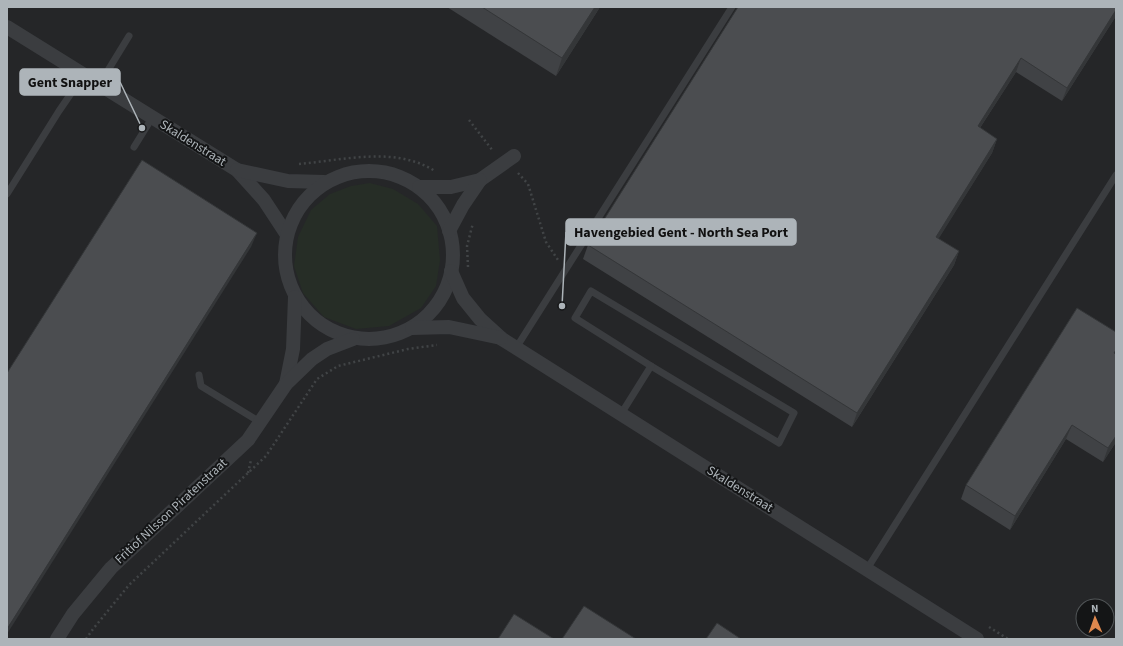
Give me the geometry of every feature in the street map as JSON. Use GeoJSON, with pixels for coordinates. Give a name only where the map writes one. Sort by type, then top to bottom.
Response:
{"type":"FeatureCollection","features":[{"type":"Feature","properties":{"kind":"street","name":"Skaldenstraat"},"geometry":{"type":"LineString","coordinates":[[7,28],[237,170],[264,200],[287,235]]}},
{"type":"Feature","properties":{"kind":"street"},"geometry":{"type":"LineString","coordinates":[[449,231],[480,180],[508,160]]}},
{"type":"Feature","properties":{"kind":"street","name":"Skaldenstraat"},"geometry":{"type":"LineString","coordinates":[[237,170],[288,181],[324,182]]}},
{"type":"Feature","properties":{"kind":"street","name":"Skaldenstraat"},"geometry":{"type":"LineString","coordinates":[[412,328],[436,307],[447,288],[454,262],[453,245],[442,212],[428,193],[405,178],[379,170],[350,172],[324,182],[310,193],[291,219],[283,251],[288,282],[303,309],[325,328],[353,339],[381,339],[412,328],[448,327],[502,339]]}},
{"type":"Feature","properties":{"kind":"street"},"geometry":{"type":"LineString","coordinates":[[419,187],[451,187],[480,180]]}},
{"type":"Feature","properties":{"kind":"street","name":"Skaldenstraat"},"geometry":{"type":"LineString","coordinates":[[451,271],[463,298],[480,319],[502,339],[977,639]]}},
{"type":"Feature","properties":{"kind":"street","name":"Fritiof Nilsson Piratenstraat"},"geometry":{"type":"LineString","coordinates":[[286,384],[293,349],[295,295]]}},
{"type":"Feature","properties":{"kind":"street","name":"Fritiof Nilsson Piratenstraat"},"geometry":{"type":"LineString","coordinates":[[57,639],[72,614],[111,568],[248,440],[286,384],[312,359],[327,349],[353,339]]}},
{"type":"Feature","properties":{"kind":"lane"},"geometry":{"type":"LineString","coordinates":[[516,348],[732,7]]}},
{"type":"Feature","properties":{"kind":"lane"},"geometry":{"type":"LineString","coordinates":[[99,85],[129,36]]}},
{"type":"Feature","properties":{"kind":"lane"},"geometry":{"type":"LineString","coordinates":[[7,194],[59,111],[83,76]]}},
{"type":"Feature","properties":{"kind":"lane"},"geometry":{"type":"LineString","coordinates":[[134,147],[152,118]]}},
{"type":"Feature","properties":{"kind":"lane"},"geometry":{"type":"LineString","coordinates":[[867,569],[1116,175]]}},
{"type":"Feature","properties":{"kind":"lane"},"geometry":{"type":"LineString","coordinates":[[591,291],[794,413],[779,443],[651,366],[575,318],[591,291]]}},
{"type":"Feature","properties":{"kind":"lane"},"geometry":{"type":"LineString","coordinates":[[621,414],[651,366]]}},
{"type":"Feature","properties":{"kind":"lane"},"geometry":{"type":"LineString","coordinates":[[199,375],[201,386],[260,422]]}},
{"type":"Feature","properties":{"kind":"path"},"geometry":{"type":"LineString","coordinates":[[469,120],[508,160],[528,184],[546,242],[565,270]]}},
{"type":"Feature","properties":{"kind":"path"},"geometry":{"type":"LineString","coordinates":[[292,164],[367,156],[401,158],[424,164],[439,173],[451,187]]}},
{"type":"Feature","properties":{"kind":"path"},"geometry":{"type":"LineString","coordinates":[[463,206],[473,223],[467,246],[469,270]]}},
{"type":"Feature","properties":{"kind":"path"},"geometry":{"type":"LineString","coordinates":[[86,639],[92,629],[129,585],[266,456],[317,380],[338,366],[408,349],[440,344],[448,327]]}},
{"type":"Feature","properties":{"kind":"shaded area"},"geometry":{"type":"Polygon","coordinates":[[[7,7],[1116,7],[1116,639],[7,639],[7,7]]]}},
{"type":"Feature","properties":{"kind":"shaded area"},"geometry":{"type":"Polygon","coordinates":[[[370,183],[393,189],[418,204],[437,226],[440,260],[436,286],[421,308],[389,326],[356,329],[324,317],[303,293],[294,266],[298,237],[311,210],[330,194],[351,186],[370,183]]]}},
{"type":"Feature","properties":{"kind":"building"},"geometry":{"type":"Polygon","coordinates":[[[482,7],[595,7],[562,58],[482,7]]]}},
{"type":"Feature","properties":{"kind":"building"},"geometry":{"type":"Polygon","coordinates":[[[738,7],[1116,7],[1116,10],[1067,88],[1021,58],[978,126],[997,139],[936,237],[959,251],[857,413],[588,245],[738,7]]]}},
{"type":"Feature","properties":{"kind":"building"},"geometry":{"type":"Polygon","coordinates":[[[142,160],[257,233],[7,629],[7,373],[142,160]]]}},
{"type":"Feature","properties":{"kind":"building"},"geometry":{"type":"Polygon","coordinates":[[[1077,308],[1116,332],[1116,350],[1114,353],[1116,354],[1116,436],[1108,448],[1072,425],[1015,516],[966,485],[1077,308]]]}},
{"type":"Feature","properties":{"kind":"building"},"geometry":{"type":"Polygon","coordinates":[[[584,606],[636,639],[562,639],[584,606]]]}},
{"type":"Feature","properties":{"kind":"building"},"geometry":{"type":"Polygon","coordinates":[[[514,614],[554,639],[498,639],[514,614]]]}},
{"type":"Feature","properties":{"kind":"building"},"geometry":{"type":"Polygon","coordinates":[[[717,623],[741,639],[706,639],[717,623]]]}},
{"type":"Feature","properties":{"kind":"place","name":"Gent Snapper"},"geometry":{"type":"Point","coordinates":[142,128]}},
{"type":"Feature","properties":{"kind":"place","name":"Havengebied Gent - North Sea Port"},"geometry":{"type":"Point","coordinates":[562,306]}}]}
